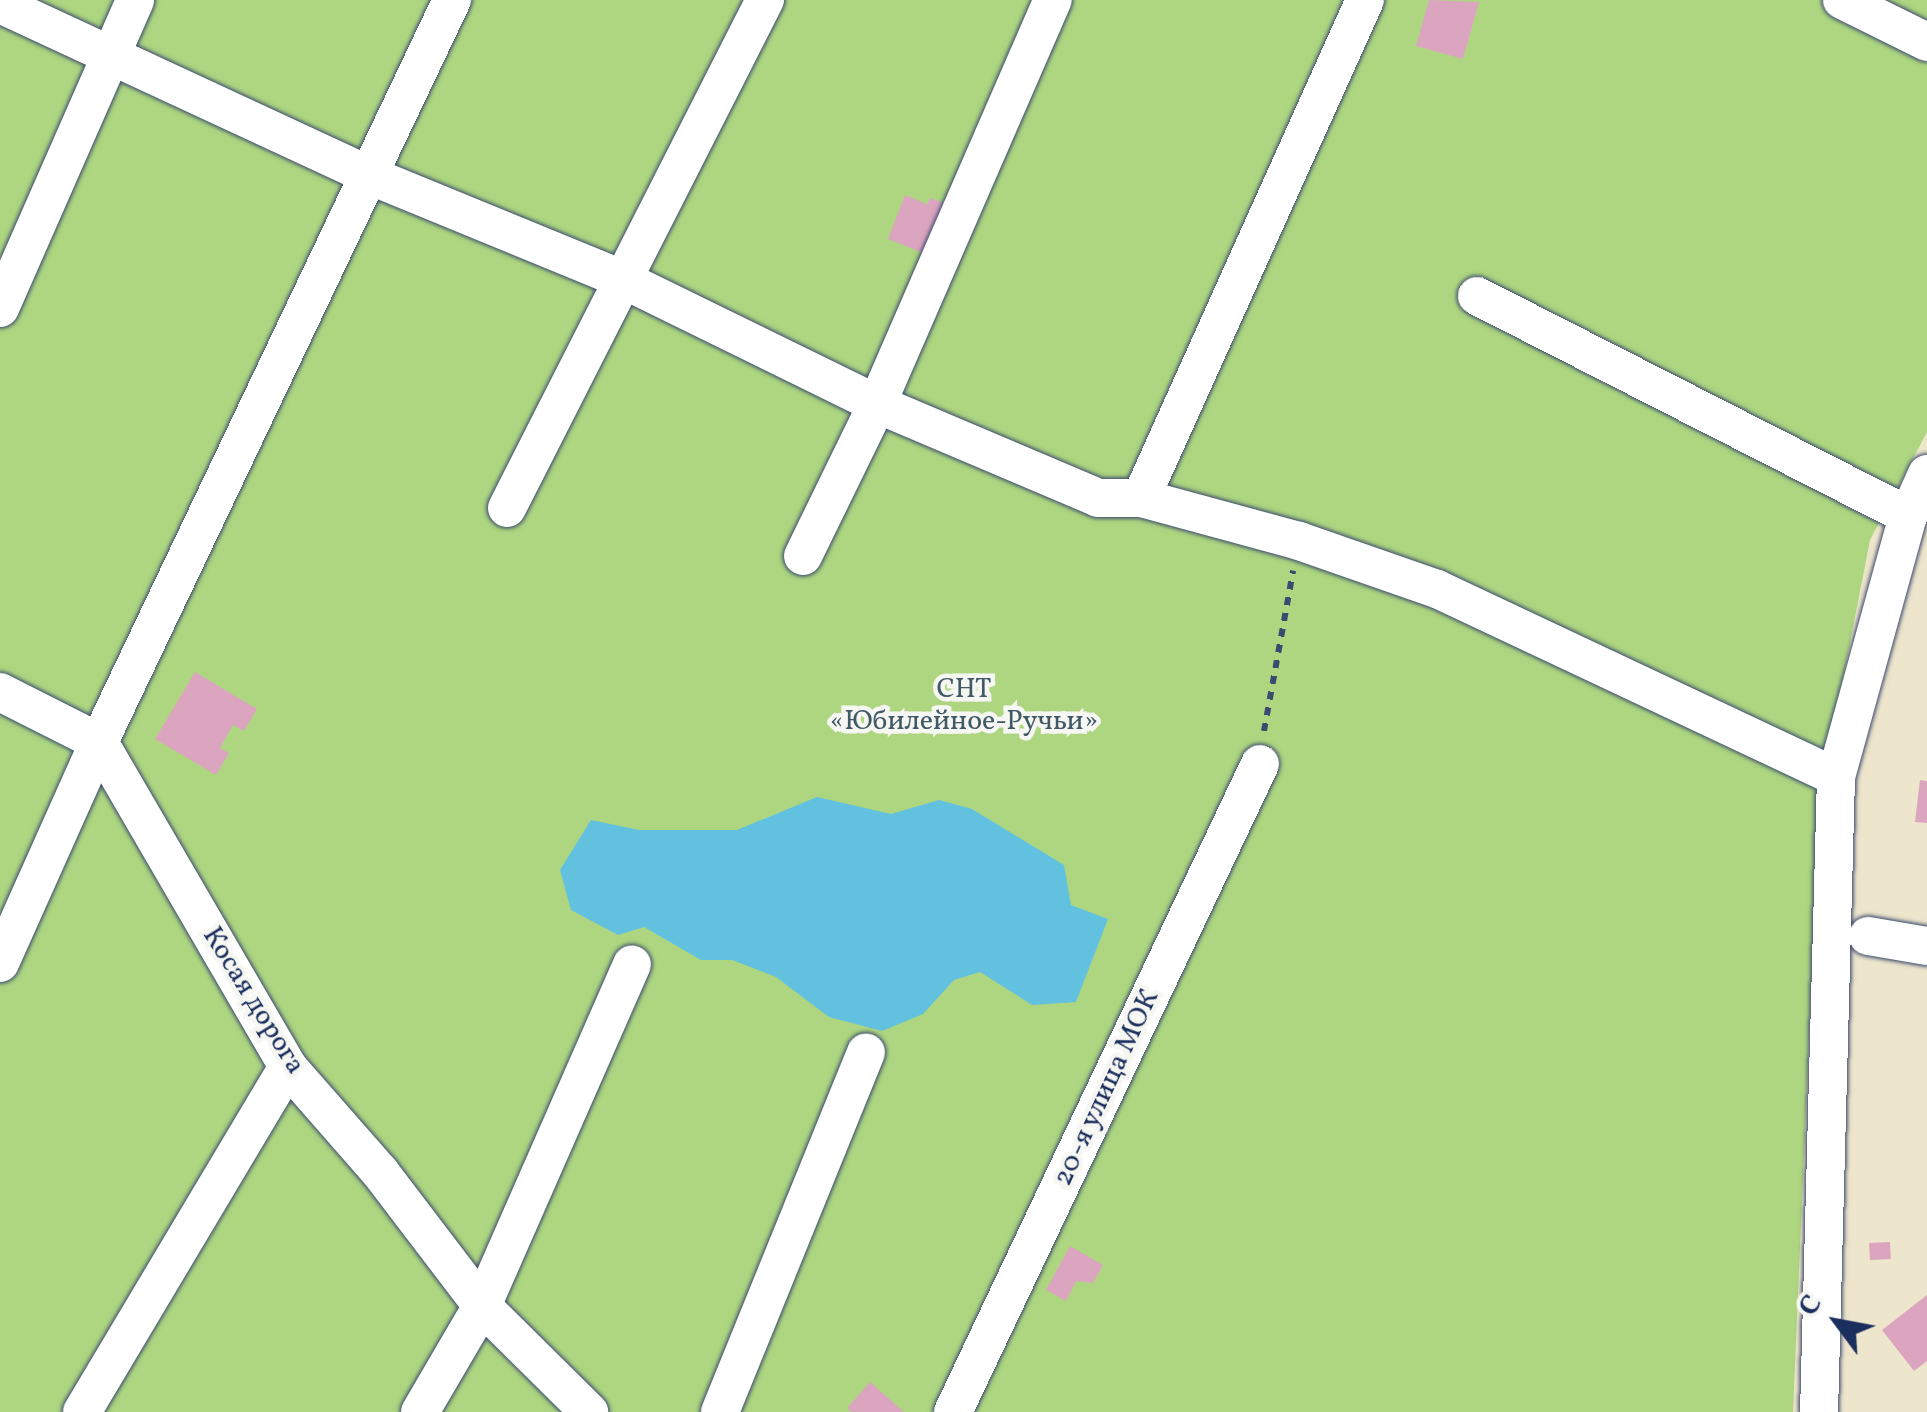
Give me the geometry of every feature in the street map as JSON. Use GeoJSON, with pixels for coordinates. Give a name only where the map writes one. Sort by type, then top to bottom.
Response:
{"type":"FeatureCollection","features":[{"type":"Feature","properties":{"kind":"street"},"geometry":{"type":"LineString","coordinates":[[0,308],[135,0]]}},
{"type":"Feature","properties":{"kind":"street"},"geometry":{"type":"LineString","coordinates":[[0,963],[99,742],[452,0]]}},
{"type":"Feature","properties":{"kind":"street"},"geometry":{"type":"LineString","coordinates":[[508,508],[765,0]]}},
{"type":"Feature","properties":{"kind":"street"},"geometry":{"type":"LineString","coordinates":[[803,556],[877,404],[1053,0]]}},
{"type":"Feature","properties":{"kind":"street"},"geometry":{"type":"LineString","coordinates":[[1141,498],[1365,0]]}},
{"type":"Feature","properties":{"kind":"street"},"geometry":{"type":"LineString","coordinates":[[1842,0],[1927,42]]}},
{"type":"Feature","properties":{"kind":"street"},"geometry":{"type":"LineString","coordinates":[[0,4],[366,174],[624,280],[877,404],[1098,498],[1141,498],[1299,541],[1437,589],[1836,777]]}},
{"type":"Feature","properties":{"kind":"street"},"geometry":{"type":"LineString","coordinates":[[1476,296],[1908,516]]}},
{"type":"Feature","properties":{"kind":"street"},"geometry":{"type":"LineString","coordinates":[[1818,1412],[1836,777],[1908,516],[1927,474]]}},
{"type":"Feature","properties":{"kind":"street"},"geometry":{"type":"LineString","coordinates":[[0,692],[99,742]]}},
{"type":"Feature","properties":{"kind":"street","name":"Косая дорога"},"geometry":{"type":"LineString","coordinates":[[99,742],[288,1067],[380,1172],[482,1306],[590,1412]]}},
{"type":"Feature","properties":{"kind":"street","name":"20-я улица МОК"},"geometry":{"type":"LineString","coordinates":[[954,1412],[1260,764]]}},
{"type":"Feature","properties":{"kind":"street"},"geometry":{"type":"LineString","coordinates":[[1868,936],[1927,946]]}},
{"type":"Feature","properties":{"kind":"street"},"geometry":{"type":"LineString","coordinates":[[420,1412],[482,1306],[632,965]]}},
{"type":"Feature","properties":{"kind":"street"},"geometry":{"type":"LineString","coordinates":[[720,1412],[866,1053]]}},
{"type":"Feature","properties":{"kind":"street"},"geometry":{"type":"LineString","coordinates":[[82,1412],[288,1067]]}},
{"type":"Feature","properties":{"kind":"path"},"geometry":{"type":"LineString","coordinates":[[1260,764],[1270,688],[1299,541]]}},
{"type":"Feature","properties":{"kind":"green space","name":"СНТ «Юбилейное-Ручьи»"},"geometry":{"type":"Polygon","coordinates":[[[0,0],[1927,0],[1927,432],[1870,540],[1819,802],[1793,1412],[0,1412],[0,0]]]}},
{"type":"Feature","properties":{"kind":"water"},"geometry":{"type":"Polygon","coordinates":[[[817,797],[891,814],[939,800],[972,809],[1064,865],[1071,905],[1108,919],[1076,1002],[1032,1005],[980,972],[954,980],[923,1014],[882,1031],[829,1017],[776,977],[732,960],[701,960],[644,927],[618,935],[571,910],[560,870],[591,820],[639,830],[737,830],[817,797]]]}},
{"type":"Feature","properties":{"kind":"building"},"geometry":{"type":"Polygon","coordinates":[[[1429,0],[1479,2],[1463,59],[1416,46],[1429,0]]]}},
{"type":"Feature","properties":{"kind":"building"},"geometry":{"type":"Polygon","coordinates":[[[905,195],[927,204],[930,198],[947,204],[928,255],[888,239],[905,195]]]}},
{"type":"Feature","properties":{"kind":"building"},"geometry":{"type":"Polygon","coordinates":[[[195,672],[257,709],[244,731],[233,725],[220,748],[229,753],[216,775],[155,739],[195,672]]]}},
{"type":"Feature","properties":{"kind":"building"},"geometry":{"type":"Polygon","coordinates":[[[1920,780],[1927,781],[1927,823],[1915,822],[1920,780]]]}},
{"type":"Feature","properties":{"kind":"building"},"geometry":{"type":"Polygon","coordinates":[[[1890,1242],[1891,1259],[1870,1260],[1869,1243],[1890,1242]]]}},
{"type":"Feature","properties":{"kind":"building"},"geometry":{"type":"Polygon","coordinates":[[[1070,1246],[1103,1265],[1093,1283],[1076,1281],[1066,1301],[1046,1290],[1070,1246]]]}},
{"type":"Feature","properties":{"kind":"building"},"geometry":{"type":"Polygon","coordinates":[[[1927,1295],[1927,1361],[1914,1371],[1882,1330],[1927,1295]]]}},
{"type":"Feature","properties":{"kind":"building"},"geometry":{"type":"Polygon","coordinates":[[[870,1382],[904,1412],[852,1412],[847,1408],[870,1382]]]}}]}
